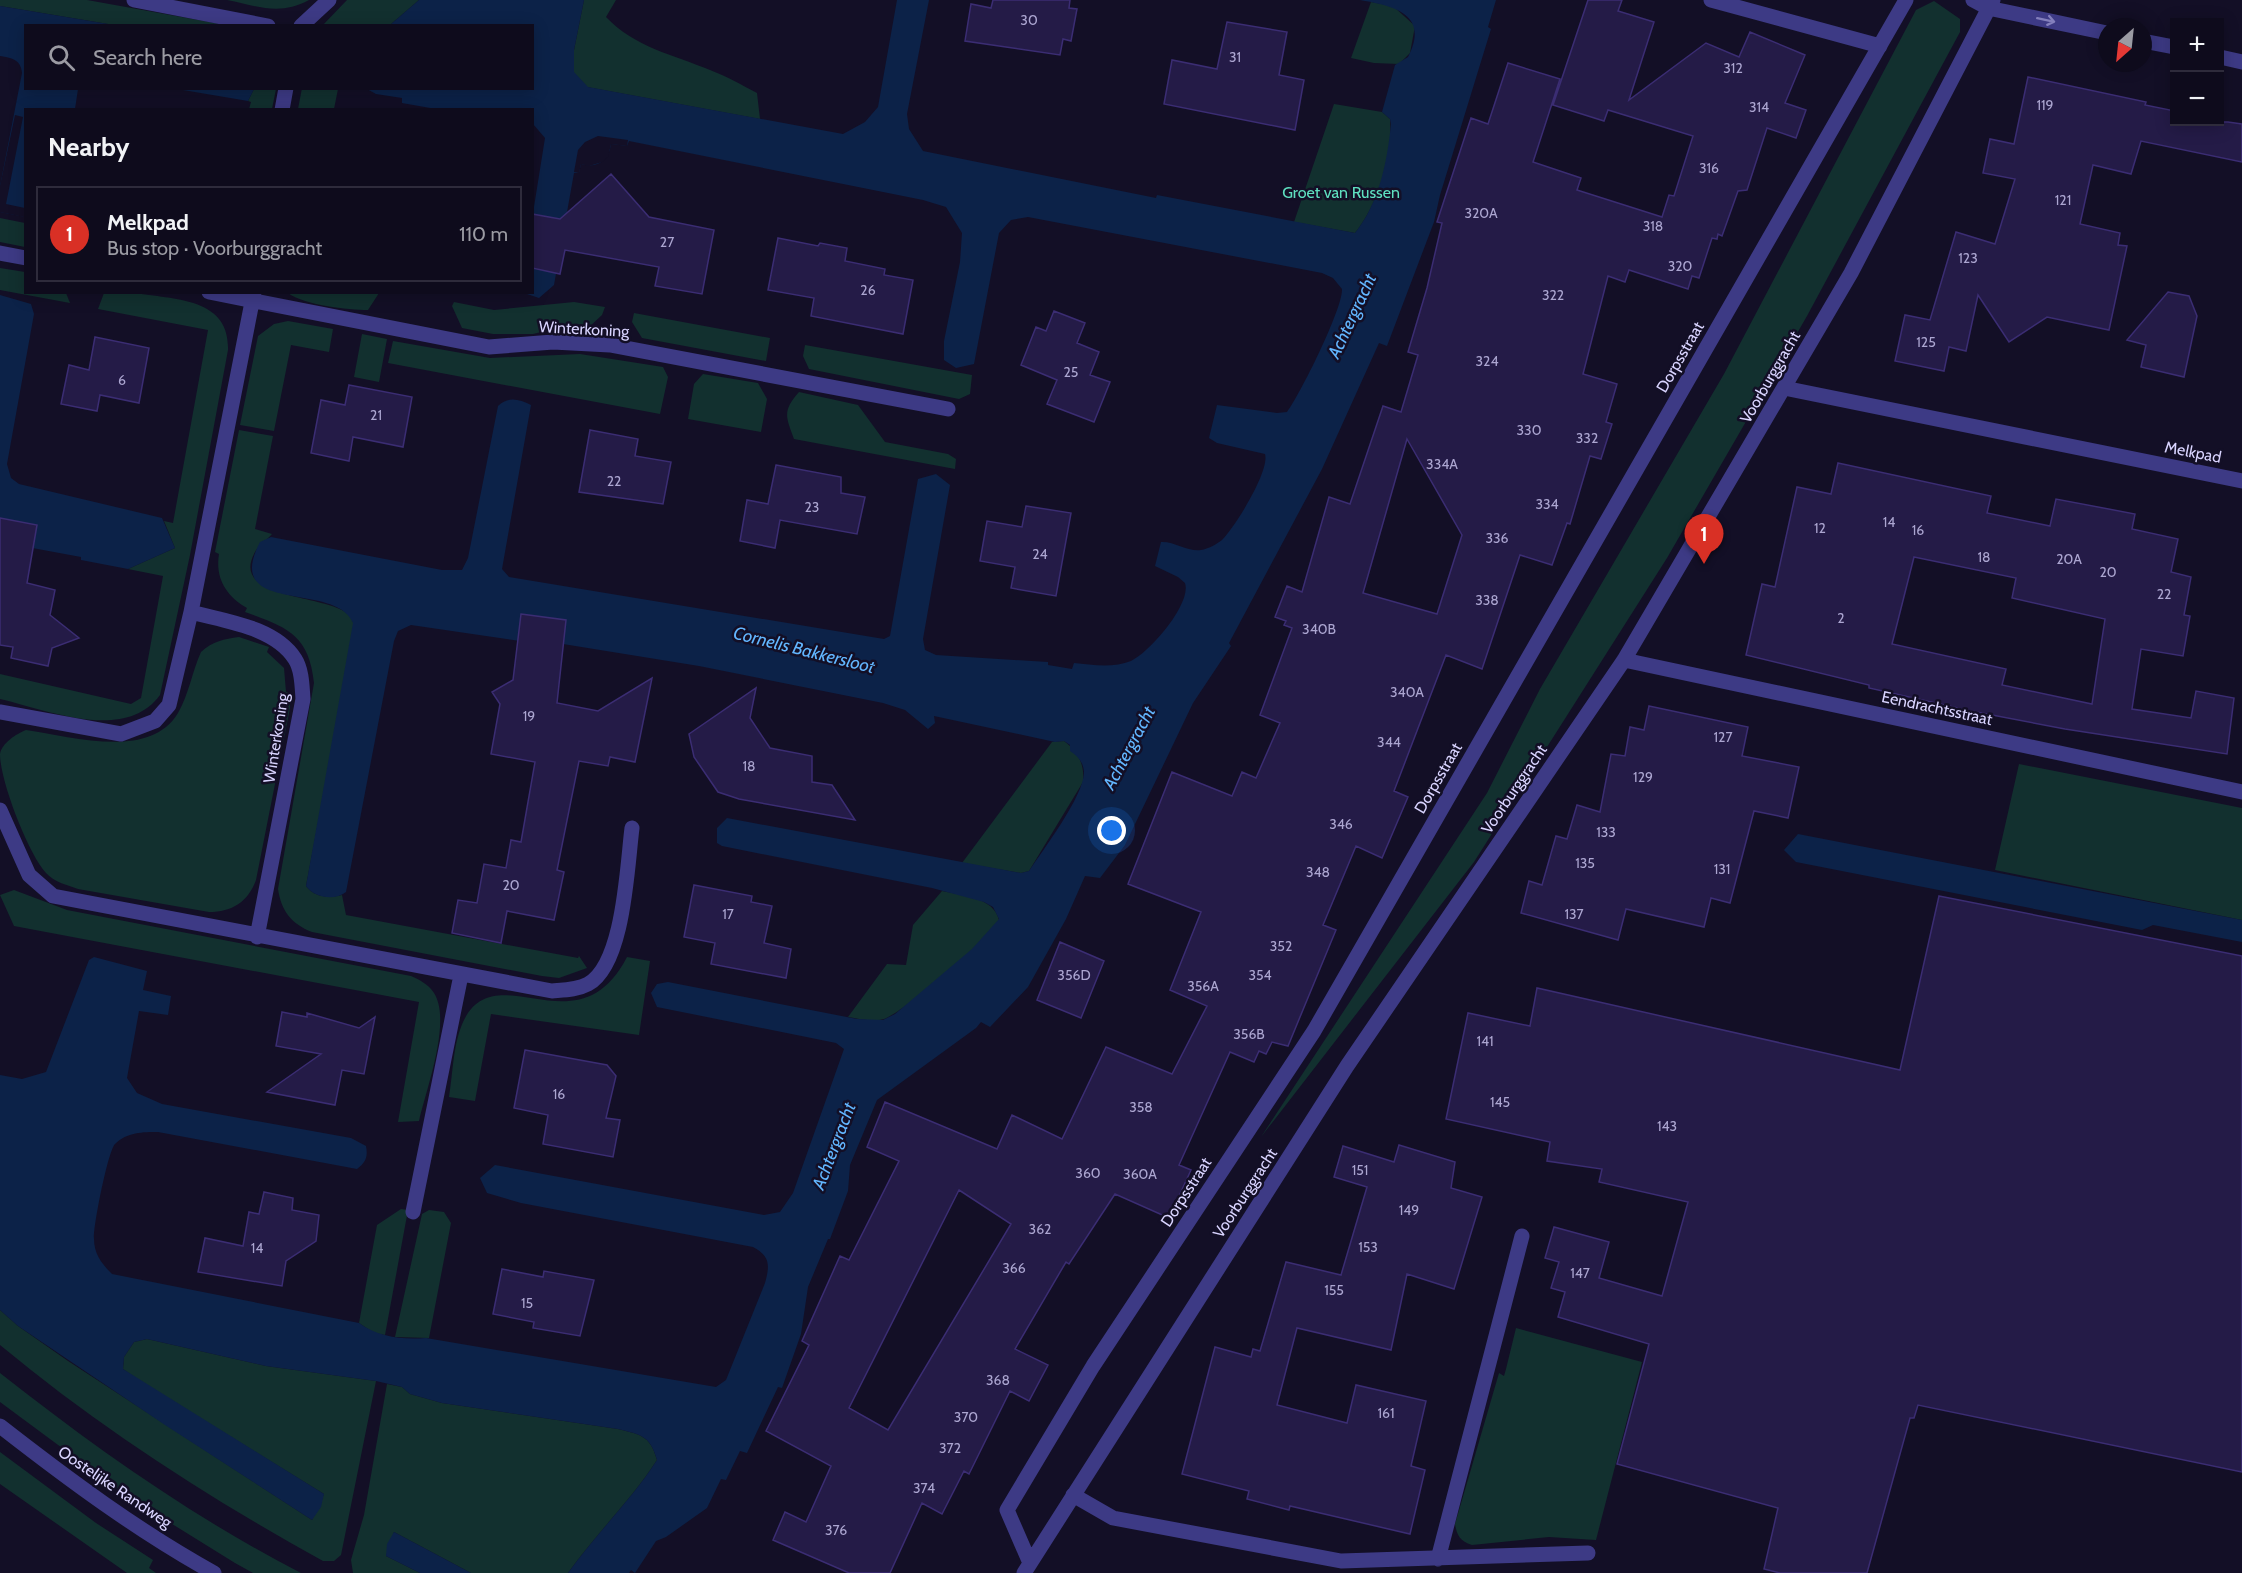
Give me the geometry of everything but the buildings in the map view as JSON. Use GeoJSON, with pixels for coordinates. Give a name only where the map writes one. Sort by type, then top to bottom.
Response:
{"type":"FeatureCollection","features":[{"type":"Feature","properties":{"kind":"street"},"geometry":{"type":"LineString","coordinates":[[135,0],[258,24]]}},
{"type":"Feature","properties":{"kind":"street"},"geometry":{"type":"LineString","coordinates":[[302,24],[329,0]]}},
{"type":"Feature","properties":{"kind":"street"},"geometry":{"type":"LineString","coordinates":[[1711,0],[1880,46]]}},
{"type":"Feature","properties":{"kind":"street","name":"Dorpsstraat"},"geometry":{"type":"LineString","coordinates":[[1027,1568],[1007,1510],[1093,1366],[1314,1031],[1906,0]]}},
{"type":"Feature","properties":{"kind":"street"},"geometry":{"type":"LineString","coordinates":[[1973,0],[2098,31]]}},
{"type":"Feature","properties":{"kind":"street","name":"Voorburggracht"},"geometry":{"type":"LineString","coordinates":[[1027,1568],[1347,1066],[1624,660],[1851,273],[1991,4]]}},
{"type":"Feature","properties":{"kind":"street"},"geometry":{"type":"LineString","coordinates":[[2152,43],[2170,46]]}},
{"type":"Feature","properties":{"kind":"street"},"geometry":{"type":"LineString","coordinates":[[2224,58],[2242,62]]}},
{"type":"Feature","properties":{"kind":"street"},"geometry":{"type":"LineString","coordinates":[[282,108],[286,90]]}},
{"type":"Feature","properties":{"kind":"street"},"geometry":{"type":"LineString","coordinates":[[0,253],[24,258]]}},
{"type":"Feature","properties":{"kind":"street","name":"Winterkoning"},"geometry":{"type":"LineString","coordinates":[[227,294],[253,297],[489,347],[553,342],[610,345],[948,409]]}},
{"type":"Feature","properties":{"kind":"street"},"geometry":{"type":"LineString","coordinates":[[0,712],[121,734],[155,721],[170,705],[191,612],[253,297]]}},
{"type":"Feature","properties":{"kind":"street","name":"Melkpad"},"geometry":{"type":"LineString","coordinates":[[1784,388],[2242,481]]}},
{"type":"Feature","properties":{"kind":"street","name":"Winterkoning"},"geometry":{"type":"LineString","coordinates":[[191,612],[254,630],[282,645],[296,660],[302,680],[303,699],[257,937]]}},
{"type":"Feature","properties":{"kind":"street","name":"Eendrachtsstraat"},"geometry":{"type":"LineString","coordinates":[[1624,660],[2242,792]]}},
{"type":"Feature","properties":{"kind":"street"},"geometry":{"type":"LineString","coordinates":[[0,810],[29,875],[52,896],[257,937],[552,991],[573,990],[589,984],[605,968],[616,944],[632,828]]}},
{"type":"Feature","properties":{"kind":"street"},"geometry":{"type":"LineString","coordinates":[[413,1212],[461,975]]}},
{"type":"Feature","properties":{"kind":"street"},"geometry":{"type":"LineString","coordinates":[[1438,1559],[1522,1236]]}},
{"type":"Feature","properties":{"kind":"street","name":"Oostelijke Randweg"},"geometry":{"type":"LineString","coordinates":[[0,1426],[59,1472],[130,1521],[214,1573]]}},
{"type":"Feature","properties":{"kind":"street"},"geometry":{"type":"LineString","coordinates":[[1073,1495],[1113,1518],[1341,1561],[1588,1553]]}},
{"type":"Feature","properties":{"kind":"green space"},"geometry":{"type":"Polygon","coordinates":[[[0,0],[87,0],[220,24],[108,24],[0,6],[0,0]]]}},
{"type":"Feature","properties":{"kind":"green space"},"geometry":{"type":"Polygon","coordinates":[[[227,0],[309,0],[288,8],[278,9],[227,0]]]}},
{"type":"Feature","properties":{"kind":"green space"},"geometry":{"type":"Polygon","coordinates":[[[347,0],[419,0],[391,24],[324,24],[347,0]]]}},
{"type":"Feature","properties":{"kind":"green space"},"geometry":{"type":"Polygon","coordinates":[[[584,0],[616,0],[606,17],[629,36],[655,49],[722,75],[757,93],[760,119],[587,87],[574,73],[574,50],[584,0]]]}},
{"type":"Feature","properties":{"kind":"green space"},"geometry":{"type":"Polygon","coordinates":[[[1934,1],[1960,19],[1960,32],[1807,316],[1667,558],[1474,862],[1261,1137],[1487,793],[1540,689],[1724,374],[1916,10],[1934,1]]]}},
{"type":"Feature","properties":{"kind":"green space"},"geometry":{"type":"Polygon","coordinates":[[[1371,2],[1393,6],[1415,26],[1410,53],[1399,64],[1374,63],[1351,58],[1371,2]]]}},
{"type":"Feature","properties":{"kind":"green space"},"geometry":{"type":"Polygon","coordinates":[[[254,90],[276,90],[272,108],[249,108],[251,102],[248,101],[254,90]]]}},
{"type":"Feature","properties":{"kind":"green space"},"geometry":{"type":"Polygon","coordinates":[[[302,90],[338,90],[334,108],[298,108],[302,90]]]}},
{"type":"Feature","properties":{"kind":"green space","name":"Groet van Russen"},"geometry":{"type":"Polygon","coordinates":[[[1334,104],[1382,112],[1390,119],[1389,149],[1382,179],[1371,208],[1355,233],[1294,222],[1334,104]]]}},
{"type":"Feature","properties":{"kind":"green space"},"geometry":{"type":"Polygon","coordinates":[[[0,218],[24,223],[24,247],[0,242],[0,218]]]}},
{"type":"Feature","properties":{"kind":"green space"},"geometry":{"type":"Polygon","coordinates":[[[0,268],[24,272],[24,294],[66,294],[70,303],[0,290],[0,268]]]}},
{"type":"Feature","properties":{"kind":"green space"},"geometry":{"type":"Polygon","coordinates":[[[104,294],[144,294],[194,303],[219,319],[226,332],[228,350],[190,555],[160,695],[145,709],[127,717],[107,720],[62,715],[0,699],[0,674],[131,704],[141,698],[163,576],[128,569],[175,548],[164,521],[173,523],[208,330],[98,309],[104,294]]]}},
{"type":"Feature","properties":{"kind":"green space"},"geometry":{"type":"Polygon","coordinates":[[[290,294],[378,294],[368,310],[315,304],[290,294]]]}},
{"type":"Feature","properties":{"kind":"green space"},"geometry":{"type":"Polygon","coordinates":[[[454,302],[494,310],[574,302],[605,307],[602,315],[588,328],[561,327],[533,334],[493,334],[462,328],[452,306],[454,302]]]}},
{"type":"Feature","properties":{"kind":"green space"},"geometry":{"type":"Polygon","coordinates":[[[634,313],[770,338],[766,361],[642,338],[632,322],[634,313]]]}},
{"type":"Feature","properties":{"kind":"green space"},"geometry":{"type":"Polygon","coordinates":[[[288,321],[333,329],[329,352],[291,345],[274,431],[240,425],[258,336],[274,324],[288,321]]]}},
{"type":"Feature","properties":{"kind":"green space"},"geometry":{"type":"Polygon","coordinates":[[[362,334],[387,339],[379,382],[354,377],[362,334]]]}},
{"type":"Feature","properties":{"kind":"green space"},"geometry":{"type":"Polygon","coordinates":[[[393,341],[490,358],[580,354],[663,367],[668,377],[660,414],[388,363],[393,341]]]}},
{"type":"Feature","properties":{"kind":"green space"},"geometry":{"type":"Polygon","coordinates":[[[805,345],[972,375],[970,394],[959,399],[809,369],[803,356],[805,345]]]}},
{"type":"Feature","properties":{"kind":"green space"},"geometry":{"type":"Polygon","coordinates":[[[703,374],[758,383],[767,399],[761,432],[688,419],[694,384],[703,374]]]}},
{"type":"Feature","properties":{"kind":"green space"},"geometry":{"type":"Polygon","coordinates":[[[799,392],[858,405],[885,442],[948,454],[956,459],[955,469],[794,439],[787,414],[790,404],[799,392]]]}},
{"type":"Feature","properties":{"kind":"green space"},"geometry":{"type":"Polygon","coordinates":[[[239,430],[273,436],[255,529],[272,534],[254,554],[250,569],[256,580],[286,594],[340,609],[350,616],[353,623],[353,640],[306,886],[322,896],[342,895],[346,915],[578,958],[579,956],[587,968],[559,978],[542,976],[312,932],[298,925],[288,915],[278,889],[314,683],[307,653],[301,643],[284,628],[245,612],[247,608],[233,598],[221,578],[219,554],[215,552],[239,430]]]}},
{"type":"Feature","properties":{"kind":"green space"},"geometry":{"type":"Polygon","coordinates":[[[239,637],[269,647],[267,652],[284,668],[286,692],[290,692],[290,708],[256,880],[249,894],[232,908],[209,912],[78,889],[49,876],[31,850],[10,798],[0,754],[6,743],[26,730],[108,742],[148,737],[165,728],[178,713],[201,652],[219,641],[239,637]]]}},
{"type":"Feature","properties":{"kind":"green space"},"geometry":{"type":"Polygon","coordinates":[[[1064,741],[1080,759],[1083,782],[1029,871],[1021,873],[962,863],[1052,742],[1064,741]]]}},
{"type":"Feature","properties":{"kind":"green space"},"geometry":{"type":"Polygon","coordinates":[[[2019,764],[2242,808],[2242,920],[1995,870],[2019,764]]]}},
{"type":"Feature","properties":{"kind":"green space"},"geometry":{"type":"Polygon","coordinates":[[[14,890],[67,910],[411,976],[421,981],[434,993],[439,1005],[440,1020],[436,1056],[419,1121],[398,1122],[419,1002],[14,926],[0,895],[14,890]]]}},
{"type":"Feature","properties":{"kind":"green space"},"geometry":{"type":"Polygon","coordinates":[[[942,891],[984,902],[996,912],[999,920],[964,958],[894,1014],[876,1020],[848,1017],[887,964],[906,965],[913,925],[942,891]]]}},
{"type":"Feature","properties":{"kind":"green space"},"geometry":{"type":"Polygon","coordinates":[[[627,957],[650,961],[639,1035],[491,1014],[475,1101],[449,1097],[455,1048],[460,1029],[478,1002],[496,996],[563,1001],[586,998],[607,984],[627,957]]]}},
{"type":"Feature","properties":{"kind":"green space"},"geometry":{"type":"Polygon","coordinates":[[[401,1209],[408,1210],[385,1335],[374,1333],[359,1323],[377,1225],[401,1209]]]}},
{"type":"Feature","properties":{"kind":"green space"},"geometry":{"type":"Polygon","coordinates":[[[429,1210],[444,1212],[451,1223],[429,1338],[395,1337],[422,1214],[429,1210]]]}},
{"type":"Feature","properties":{"kind":"green space"},"geometry":{"type":"Polygon","coordinates":[[[0,1310],[18,1326],[68,1361],[312,1520],[324,1494],[143,1383],[123,1369],[124,1357],[134,1342],[147,1339],[266,1366],[376,1381],[341,1555],[334,1561],[323,1561],[280,1537],[197,1487],[77,1405],[0,1345],[0,1310]]]}},
{"type":"Feature","properties":{"kind":"green space"},"geometry":{"type":"Polygon","coordinates":[[[1516,1328],[1642,1362],[1596,1540],[1549,1537],[1472,1545],[1462,1540],[1457,1532],[1455,1524],[1499,1373],[1504,1376],[1516,1328]]]}},
{"type":"Feature","properties":{"kind":"green space"},"geometry":{"type":"Polygon","coordinates":[[[0,1373],[72,1428],[146,1480],[222,1529],[301,1573],[253,1573],[127,1496],[0,1402],[0,1373]]]}},
{"type":"Feature","properties":{"kind":"green space"},"geometry":{"type":"Polygon","coordinates":[[[387,1384],[402,1387],[410,1394],[442,1403],[633,1433],[648,1441],[657,1460],[568,1573],[471,1573],[394,1532],[386,1556],[420,1573],[353,1573],[351,1560],[364,1515],[387,1384]]]}},
{"type":"Feature","properties":{"kind":"green space"},"geometry":{"type":"Polygon","coordinates":[[[0,1452],[96,1523],[153,1560],[149,1568],[156,1573],[127,1573],[0,1484],[0,1452]]]}},
{"type":"Feature","properties":{"kind":"water"},"geometry":{"type":"Polygon","coordinates":[[[419,0],[584,0],[574,50],[574,72],[588,87],[843,134],[865,122],[878,107],[897,0],[929,0],[907,114],[909,129],[923,151],[1156,198],[1157,195],[1355,233],[1376,196],[1387,153],[1391,124],[1390,119],[1382,112],[1395,65],[1408,57],[1414,42],[1415,31],[1405,15],[1396,9],[1360,0],[1496,0],[1488,27],[1491,29],[1440,195],[1434,222],[1387,346],[1379,343],[1322,469],[1229,643],[1231,646],[1193,703],[1125,845],[1100,878],[1085,876],[1066,919],[1028,987],[990,1027],[981,1022],[976,1028],[877,1100],[850,1165],[848,1191],[830,1239],[828,1239],[808,1287],[801,1334],[782,1388],[778,1387],[747,1453],[740,1451],[726,1480],[721,1479],[707,1508],[666,1537],[656,1541],[635,1573],[631,1570],[629,1573],[568,1573],[657,1460],[651,1445],[644,1437],[618,1429],[442,1403],[410,1394],[402,1387],[376,1381],[266,1366],[147,1339],[134,1342],[124,1357],[123,1369],[324,1494],[321,1507],[312,1520],[18,1326],[0,1310],[0,1075],[22,1079],[46,1072],[89,960],[94,957],[147,971],[143,990],[171,996],[168,1015],[139,1011],[127,1078],[137,1093],[162,1104],[351,1138],[366,1146],[366,1156],[357,1169],[158,1132],[125,1137],[115,1144],[112,1150],[94,1232],[97,1254],[112,1274],[359,1323],[374,1332],[391,1336],[426,1338],[716,1387],[726,1380],[765,1283],[768,1266],[766,1258],[759,1250],[521,1203],[487,1193],[480,1178],[495,1165],[764,1215],[780,1212],[793,1193],[844,1049],[836,1043],[657,1007],[651,993],[657,984],[668,982],[857,1019],[883,1020],[895,1014],[972,949],[999,919],[993,907],[984,902],[932,888],[722,846],[717,843],[717,828],[727,818],[1021,873],[1029,871],[1070,809],[1082,783],[1084,773],[1082,763],[1070,751],[1070,745],[1064,741],[1055,742],[934,716],[935,723],[928,729],[905,710],[883,703],[699,666],[563,644],[562,647],[411,625],[398,631],[394,641],[346,892],[336,897],[319,896],[306,886],[353,623],[343,610],[326,603],[268,589],[256,580],[252,565],[260,542],[271,537],[442,570],[462,570],[468,558],[498,406],[506,401],[518,400],[531,405],[502,569],[509,577],[884,639],[890,636],[918,479],[936,474],[950,485],[923,639],[925,650],[936,655],[1048,662],[1048,665],[1072,669],[1074,663],[1117,665],[1131,661],[1148,648],[1167,627],[1182,603],[1185,583],[1155,566],[1161,542],[1201,550],[1220,542],[1243,512],[1262,473],[1265,454],[1217,443],[1209,438],[1217,405],[1277,413],[1287,412],[1328,332],[1336,314],[1342,289],[1333,278],[1322,273],[1028,217],[1011,220],[999,233],[974,364],[956,368],[944,360],[944,341],[960,262],[962,233],[946,207],[923,200],[629,141],[627,146],[611,144],[608,155],[602,162],[593,165],[581,164],[579,173],[574,173],[554,285],[539,298],[527,294],[534,294],[534,207],[545,138],[534,125],[534,108],[430,108],[402,103],[402,98],[376,94],[369,90],[534,90],[534,24],[391,24],[419,0]]]}},
{"type":"Feature","properties":{"kind":"water"},"geometry":{"type":"Polygon","coordinates":[[[0,6],[108,24],[24,24],[24,90],[78,90],[75,108],[24,108],[24,217],[0,212],[0,186],[22,73],[18,62],[0,56],[0,6]]]}},
{"type":"Feature","properties":{"kind":"water"},"geometry":{"type":"Polygon","coordinates":[[[183,90],[253,90],[248,101],[183,90]]]}},
{"type":"Feature","properties":{"kind":"water"},"geometry":{"type":"Polygon","coordinates":[[[0,295],[31,304],[34,314],[7,464],[11,478],[19,484],[162,518],[175,548],[128,569],[81,560],[81,557],[0,542],[0,295]]]}},
{"type":"Feature","properties":{"kind":"water"},"geometry":{"type":"Polygon","coordinates":[[[1798,834],[2242,920],[2242,942],[2153,925],[2142,930],[1796,862],[1784,850],[1798,834]]]}},
{"type":"Feature","properties":{"kind":"water"},"geometry":{"type":"Polygon","coordinates":[[[394,1532],[471,1573],[420,1573],[386,1556],[387,1544],[394,1532]]]}},
{"type":"Feature","properties":{"kind":"pier"},"geometry":{"type":"Polygon","coordinates":[[[15,115],[23,117],[6,204],[24,208],[24,217],[0,212],[0,186],[15,115]]]}},
{"type":"Feature","properties":{"kind":"pier"},"geometry":{"type":"Polygon","coordinates":[[[598,136],[628,140],[627,146],[611,144],[608,157],[602,162],[589,166],[581,164],[579,173],[574,172],[578,150],[585,142],[598,136]]]}},
{"type":"Feature","properties":{"kind":"place","name":"Melkpad"},"geometry":{"type":"Point","coordinates":[1704,564]}},
{"type":"Feature","properties":{"kind":"water label","name":"Achtergracht"},"geometry":{"type":"Point","coordinates":[1352,316]}},
{"type":"Feature","properties":{"kind":"water label","name":"Cornelis Bakkersloot"},"geometry":{"type":"Point","coordinates":[804,650]}},
{"type":"Feature","properties":{"kind":"water label","name":"Achtergracht"},"geometry":{"type":"Point","coordinates":[1129,748]}},
{"type":"Feature","properties":{"kind":"water label","name":"Achtergracht"},"geometry":{"type":"Point","coordinates":[834,1146]}}]}
